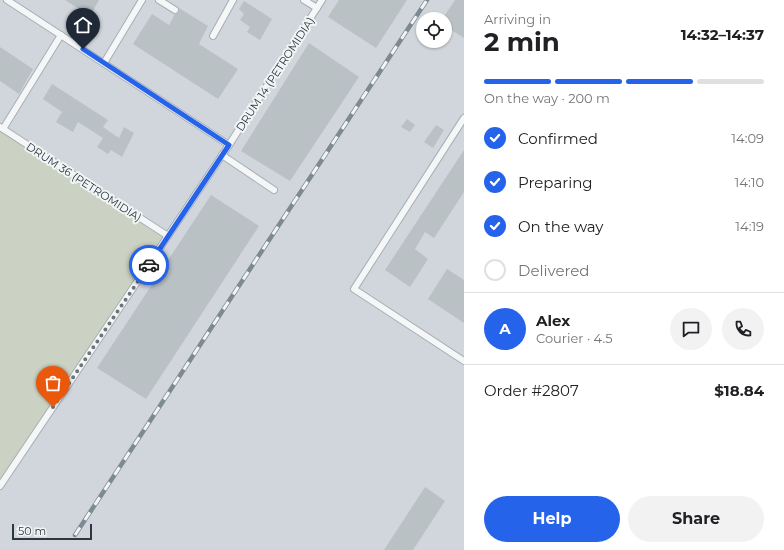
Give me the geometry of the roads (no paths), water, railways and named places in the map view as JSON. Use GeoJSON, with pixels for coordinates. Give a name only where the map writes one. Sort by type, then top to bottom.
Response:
{"type":"FeatureCollection","features":[{"type":"Feature","properties":{"kind":"lane"},"geometry":{"type":"LineString","coordinates":[[7,0],[17,3],[62,35],[229,145]]}},
{"type":"Feature","properties":{"kind":"lane"},"geometry":{"type":"LineString","coordinates":[[159,0],[175,10]]}},
{"type":"Feature","properties":{"kind":"lane"},"geometry":{"type":"LineString","coordinates":[[213,36],[233,0]]}},
{"type":"Feature","properties":{"kind":"lane"},"geometry":{"type":"LineString","coordinates":[[304,0],[316,8]]}},
{"type":"Feature","properties":{"kind":"lane","name":"DRUM 14 (PETROMIDIA)"},"geometry":{"type":"LineString","coordinates":[[0,486],[229,145],[322,0]]}},
{"type":"Feature","properties":{"kind":"lane"},"geometry":{"type":"LineString","coordinates":[[104,63],[140,1]]}},
{"type":"Feature","properties":{"kind":"lane"},"geometry":{"type":"LineString","coordinates":[[2,128],[62,35]]}},
{"type":"Feature","properties":{"kind":"lane"},"geometry":{"type":"LineString","coordinates":[[464,118],[354,289],[464,361]]}},
{"type":"Feature","properties":{"kind":"lane","name":"DRUM 36 (PETROMIDIA)"},"geometry":{"type":"LineString","coordinates":[[2,128],[168,236]]}},
{"type":"Feature","properties":{"kind":"lane"},"geometry":{"type":"LineString","coordinates":[[222,155],[274,190]]}},
{"type":"Feature","properties":{"kind":"railway"},"geometry":{"type":"LineString","coordinates":[[75,535],[427,0]]}}]}
